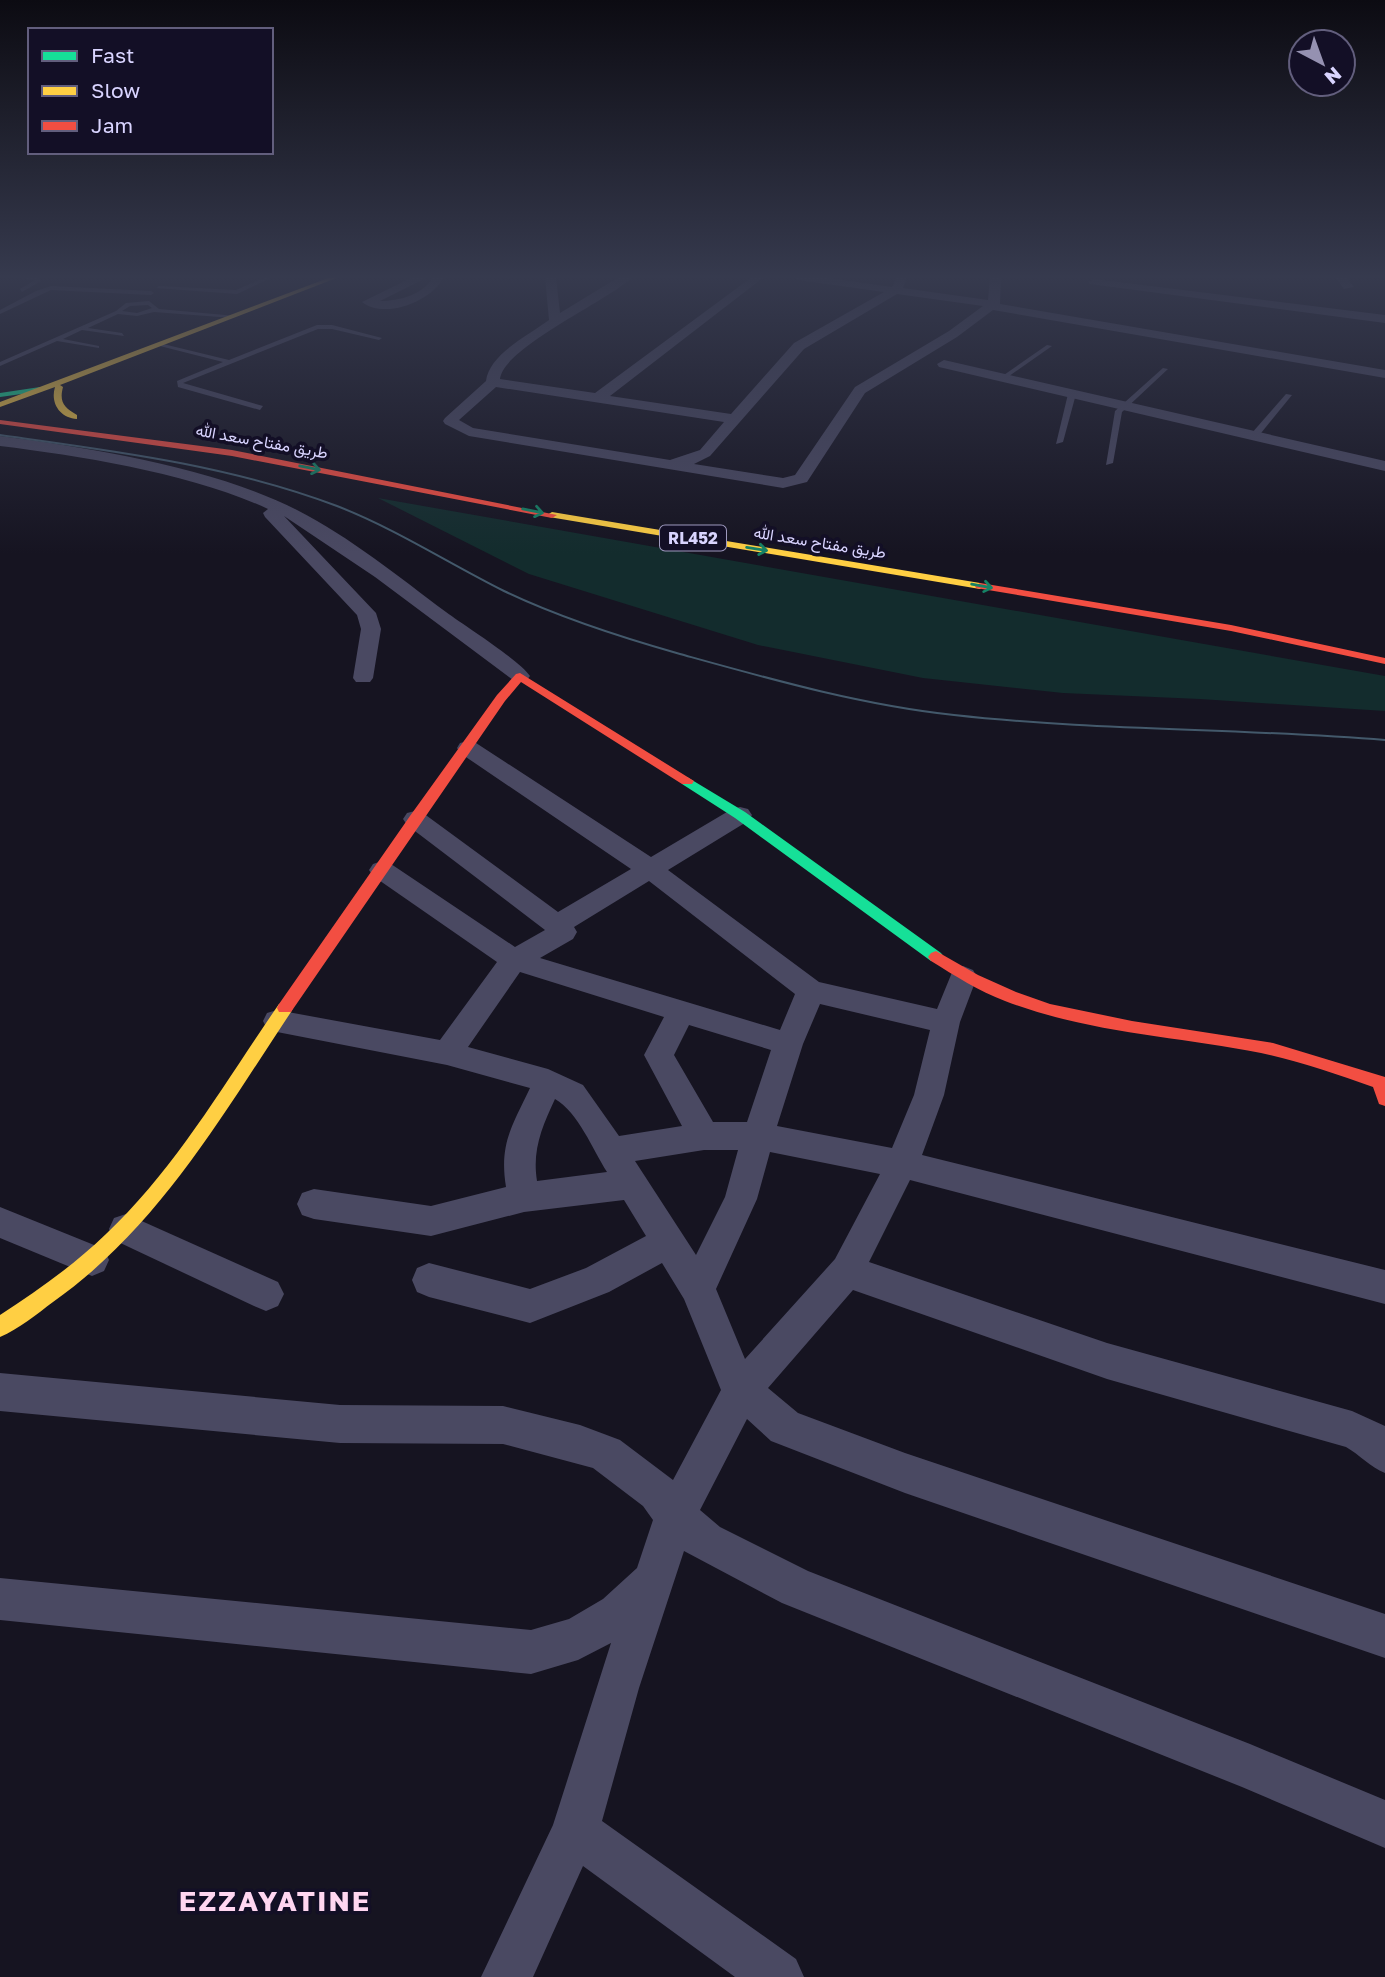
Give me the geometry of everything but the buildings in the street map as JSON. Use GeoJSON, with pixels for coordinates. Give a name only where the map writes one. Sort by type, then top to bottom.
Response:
{"type":"FeatureCollection","features":[{"type":"Feature","properties":{"kind":"main road"},"geometry":{"type":"LineString","coordinates":[[0,409],[40,389],[97,369]]}},
{"type":"Feature","properties":{"kind":"main road"},"geometry":{"type":"LineString","coordinates":[[0,409],[59,387],[75,378]]}},
{"type":"Feature","properties":{"kind":"main road"},"geometry":{"type":"LineString","coordinates":[[59,387],[55,396],[56,404],[62,411],[74,417]]}},
{"type":"Feature","properties":{"kind":"main road","name":"طريق مفتاح سعد الله"},"geometry":{"type":"LineString","coordinates":[[0,409],[230,440],[643,517],[1256,616]]}},
{"type":"Feature","properties":{"kind":"main road","name":"طريق مفتاح سعد الله"},"geometry":{"type":"LineString","coordinates":[[0,409],[544,514],[1231,628],[1385,661]]}},
{"type":"Feature","properties":{"kind":"main road"},"geometry":{"type":"LineString","coordinates":[[0,1327],[41,1300],[92,1260],[126,1229],[166,1180],[415,819],[501,698],[520,676],[740,815],[963,977],[1064,1015],[1116,1026],[1256,1046],[1306,1057],[1383,1088]]}},
{"type":"Feature","properties":{"kind":"street"},"geometry":{"type":"LineString","coordinates":[[495,369],[493,382],[454,416],[450,421],[454,425],[469,432],[783,483],[801,480],[860,390],[894,369]]}},
{"type":"Feature","properties":{"kind":"street"},"geometry":{"type":"LineString","coordinates":[[599,397],[636,369]]}},
{"type":"Feature","properties":{"kind":"street"},"geometry":{"type":"LineString","coordinates":[[670,465],[705,453],[779,369]]}},
{"type":"Feature","properties":{"kind":"street"},"geometry":{"type":"LineString","coordinates":[[966,369],[1385,466]]}},
{"type":"Feature","properties":{"kind":"street"},"geometry":{"type":"LineString","coordinates":[[1360,369],[1385,374]]}},
{"type":"Feature","properties":{"kind":"street"},"geometry":{"type":"LineString","coordinates":[[493,382],[735,419]]}},
{"type":"Feature","properties":{"kind":"street"},"geometry":{"type":"LineString","coordinates":[[0,441],[30,444],[138,466],[237,489],[254,496],[286,511],[332,539],[412,593],[520,676]]}},
{"type":"Feature","properties":{"kind":"street"},"geometry":{"type":"LineString","coordinates":[[254,496],[366,613],[371,636],[363,678]]}},
{"type":"Feature","properties":{"kind":"street"},"geometry":{"type":"LineString","coordinates":[[468,748],[650,869],[811,991],[946,1023]]}},
{"type":"Feature","properties":{"kind":"street"},"geometry":{"type":"LineString","coordinates":[[557,925],[740,815]]}},
{"type":"Feature","properties":{"kind":"street"},"geometry":{"type":"LineString","coordinates":[[415,819],[564,932],[514,960],[447,1053]]}},
{"type":"Feature","properties":{"kind":"street"},"geometry":{"type":"LineString","coordinates":[[382,870],[514,960],[788,1044]]}},
{"type":"Feature","properties":{"kind":"street"},"geometry":{"type":"LineString","coordinates":[[507,1977],[575,1831],[617,1688],[675,1516],[742,1390],[847,1271],[902,1164],[929,1095],[946,1023],[963,977]]}},
{"type":"Feature","properties":{"kind":"street"},"geometry":{"type":"LineString","coordinates":[[698,1289],[741,1199],[788,1044],[811,991]]}},
{"type":"Feature","properties":{"kind":"street"},"geometry":{"type":"LineString","coordinates":[[681,1011],[659,1055],[704,1136]]}},
{"type":"Feature","properties":{"kind":"street"},"geometry":{"type":"LineString","coordinates":[[277,1020],[447,1053],[548,1081],[572,1094],[589,1114],[698,1289],[731,1371],[742,1390],[785,1427],[905,1473],[1385,1636]]}},
{"type":"Feature","properties":{"kind":"street"},"geometry":{"type":"LineString","coordinates":[[524,1198],[518,1163],[522,1138],[548,1081]]}},
{"type":"Feature","properties":{"kind":"street"},"geometry":{"type":"LineString","coordinates":[[612,1152],[704,1136],[758,1136],[902,1164],[1385,1287]]}},
{"type":"Feature","properties":{"kind":"street"},"geometry":{"type":"LineString","coordinates":[[314,1204],[431,1221],[524,1198],[634,1184]]}},
{"type":"Feature","properties":{"kind":"street"},"geometry":{"type":"LineString","coordinates":[[0,1222],[92,1260]]}},
{"type":"Feature","properties":{"kind":"street"},"geometry":{"type":"LineString","coordinates":[[126,1229],[266,1294]]}},
{"type":"Feature","properties":{"kind":"street"},"geometry":{"type":"LineString","coordinates":[[429,1280],[530,1306],[597,1280],[667,1243]]}},
{"type":"Feature","properties":{"kind":"street"},"geometry":{"type":"LineString","coordinates":[[847,1271],[1107,1361],[1352,1430],[1373,1441],[1385,1454]]}},
{"type":"Feature","properties":{"kind":"street"},"geometry":{"type":"LineString","coordinates":[[0,1392],[340,1424],[503,1425],[580,1444],[606,1454],[657,1492],[675,1516],[705,1542],[797,1588],[1250,1767],[1385,1825]]}},
{"type":"Feature","properties":{"kind":"street"},"geometry":{"type":"LineString","coordinates":[[0,1599],[531,1652],[578,1638],[618,1614],[653,1579]]}},
{"type":"Feature","properties":{"kind":"street"},"geometry":{"type":"LineString","coordinates":[[575,1831],[778,1977]]}},
{"type":"Feature","properties":{"kind":"lane"},"geometry":{"type":"LineString","coordinates":[[213,369],[178,384],[260,408]]}},
{"type":"Feature","properties":{"kind":"lane"},"geometry":{"type":"LineString","coordinates":[[1003,378],[1016,369]]}},
{"type":"Feature","properties":{"kind":"lane"},"geometry":{"type":"LineString","coordinates":[[1109,463],[1119,411],[1165,369]]}},
{"type":"Feature","properties":{"kind":"lane"},"geometry":{"type":"LineString","coordinates":[[1059,442],[1072,394]]}},
{"type":"Feature","properties":{"kind":"lane"},"geometry":{"type":"LineString","coordinates":[[1254,436],[1288,394]]}},
{"type":"Feature","properties":{"kind":"green space"},"geometry":{"type":"Polygon","coordinates":[[[378,498],[1385,676],[1385,711],[1063,693],[923,678],[758,645],[529,574],[378,498]]]}},
{"type":"Feature","properties":{"kind":"tram line"},"geometry":{"type":"LineString","coordinates":[[0,435],[171,461],[296,492],[359,515],[504,591],[568,618],[680,654],[850,698],[919,711],[1008,720],[1385,740]]}},
{"type":"Feature","properties":{"kind":"traffic: fast"},"geometry":{"type":"LineString","coordinates":[[0,395],[40,389]]}},
{"type":"Feature","properties":{"kind":"traffic: fast"},"geometry":{"type":"LineString","coordinates":[[687,781],[740,815],[936,957]]}},
{"type":"Feature","properties":{"kind":"traffic: slow"},"geometry":{"type":"LineString","coordinates":[[0,405],[94,369]]}},
{"type":"Feature","properties":{"kind":"traffic: slow"},"geometry":{"type":"LineString","coordinates":[[59,387],[59,405],[74,417]]}},
{"type":"Feature","properties":{"kind":"traffic: slow"},"geometry":{"type":"LineString","coordinates":[[552,515],[980,586]]}},
{"type":"Feature","properties":{"kind":"traffic: slow"},"geometry":{"type":"LineString","coordinates":[[0,1327],[68,1280],[129,1224],[191,1147],[285,1008]]}},
{"type":"Feature","properties":{"kind":"traffic: jam"},"geometry":{"type":"LineString","coordinates":[[0,422],[232,453],[552,515]]}},
{"type":"Feature","properties":{"kind":"traffic: jam"},"geometry":{"type":"LineString","coordinates":[[980,586],[1231,628],[1385,661]]}},
{"type":"Feature","properties":{"kind":"traffic: jam"},"geometry":{"type":"LineString","coordinates":[[285,1008],[415,819],[501,698],[520,676],[687,781]]}},
{"type":"Feature","properties":{"kind":"traffic: jam"},"geometry":{"type":"LineString","coordinates":[[936,957],[972,980],[1010,997],[1050,1010],[1091,1020],[1288,1053],[1380,1082],[1385,1099]]}},
{"type":"Feature","properties":{"kind":"district","name":"EZZAYATINE"},"geometry":{"type":"Point","coordinates":[275,1900]}}]}
